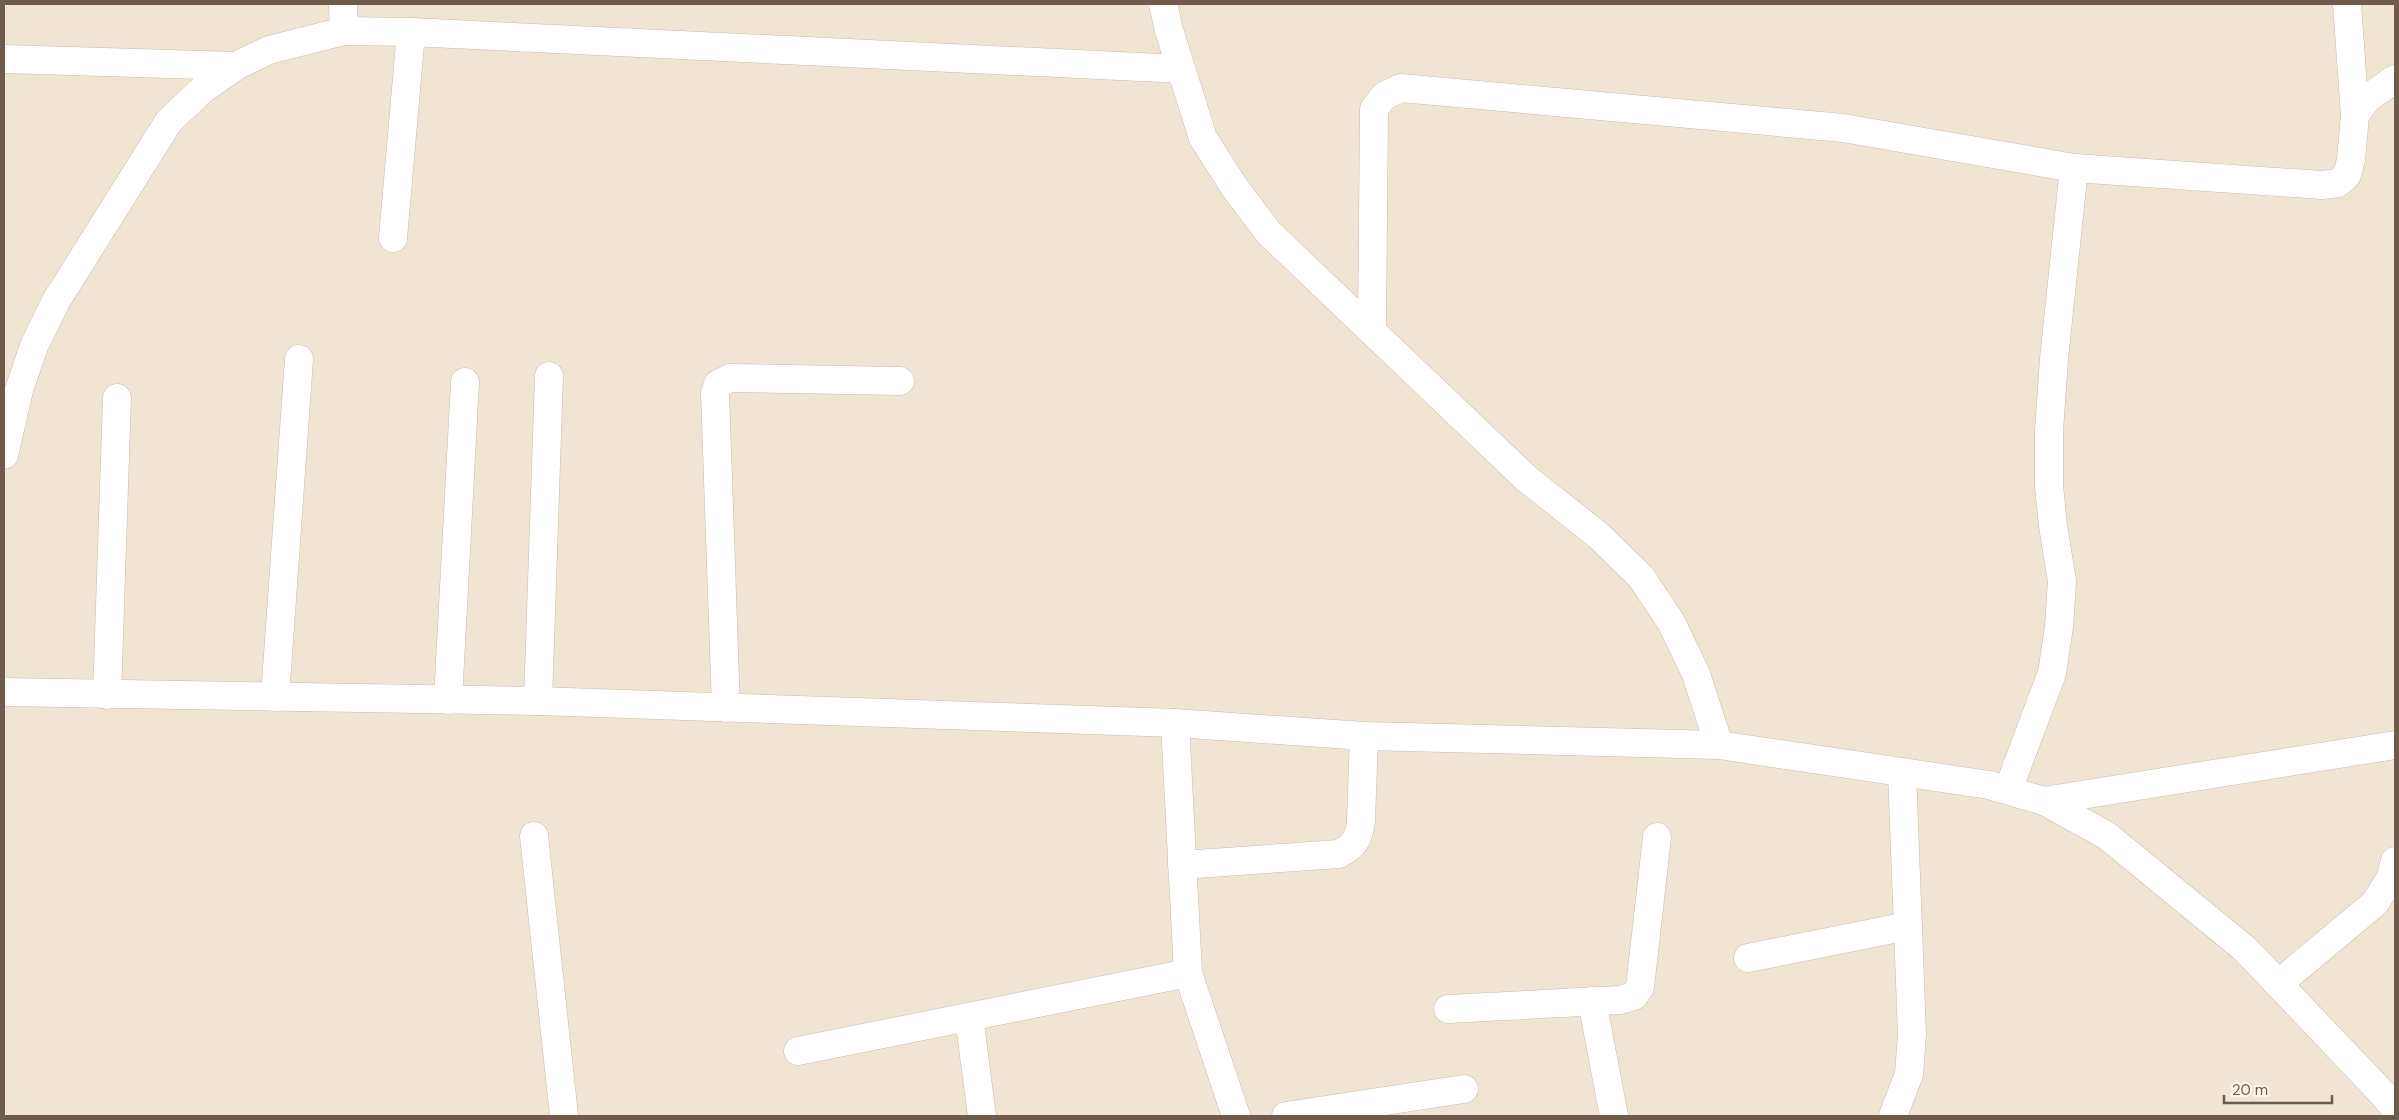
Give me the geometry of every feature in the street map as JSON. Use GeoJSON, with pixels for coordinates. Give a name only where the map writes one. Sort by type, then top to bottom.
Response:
{"type":"FeatureCollection","features":[{"type":"Feature","properties":{"kind":"street"},"geometry":{"type":"LineString","coordinates":[[343,4],[344,31]]}},
{"type":"Feature","properties":{"kind":"street"},"geometry":{"type":"LineString","coordinates":[[1163,4],[1168,30],[1203,138],[1235,188],[1270,233],[1527,479],[1599,536],[1641,577],[1671,622],[1696,674],[1719,745]]}},
{"type":"Feature","properties":{"kind":"street"},"geometry":{"type":"LineString","coordinates":[[1372,330],[1374,110],[1384,96],[1401,88],[1843,128],[2074,168],[2322,185],[2338,183],[2347,175],[2351,160],[2355,116],[2347,4]]}},
{"type":"Feature","properties":{"kind":"street"},"geometry":{"type":"LineString","coordinates":[[4,455],[18,390],[34,346],[56,300],[169,121],[203,89],[236,66],[269,50],[344,31],[411,32],[1181,69]]}},
{"type":"Feature","properties":{"kind":"street"},"geometry":{"type":"LineString","coordinates":[[393,238],[411,32]]}},
{"type":"Feature","properties":{"kind":"street"},"geometry":{"type":"LineString","coordinates":[[4,59],[236,66]]}},
{"type":"Feature","properties":{"kind":"street"},"geometry":{"type":"LineString","coordinates":[[2355,116],[2368,98],[2395,79]]}},
{"type":"Feature","properties":{"kind":"street"},"geometry":{"type":"LineString","coordinates":[[2008,790],[2052,673],[2059,627],[2062,581],[2052,526],[2049,486],[2049,431],[2054,359],[2074,168]]}},
{"type":"Feature","properties":{"kind":"street"},"geometry":{"type":"LineString","coordinates":[[276,698],[299,359]]}},
{"type":"Feature","properties":{"kind":"street"},"geometry":{"type":"LineString","coordinates":[[538,701],[549,376]]}},
{"type":"Feature","properties":{"kind":"street"},"geometry":{"type":"LineString","coordinates":[[726,708],[715,393],[718,384],[730,378],[900,381]]}},
{"type":"Feature","properties":{"kind":"street"},"geometry":{"type":"LineString","coordinates":[[448,700],[465,382]]}},
{"type":"Feature","properties":{"kind":"street"},"geometry":{"type":"LineString","coordinates":[[106,695],[117,398]]}},
{"type":"Feature","properties":{"kind":"street"},"geometry":{"type":"LineString","coordinates":[[4,692],[538,701],[1175,723],[1364,736],[1719,745],[1989,785],[2044,801],[2106,835],[2245,949],[2384,1094],[2395,1109]]}},
{"type":"Feature","properties":{"kind":"street"},"geometry":{"type":"LineString","coordinates":[[1175,723],[1188,973],[1236,1116]]}},
{"type":"Feature","properties":{"kind":"street"},"geometry":{"type":"LineString","coordinates":[[1182,865],[1339,854],[1352,846],[1360,835],[1364,736]]}},
{"type":"Feature","properties":{"kind":"street"},"geometry":{"type":"LineString","coordinates":[[2044,801],[2395,746]]}},
{"type":"Feature","properties":{"kind":"street"},"geometry":{"type":"LineString","coordinates":[[1893,1116],[1909,1074],[1912,1034],[1902,772]]}},
{"type":"Feature","properties":{"kind":"street"},"geometry":{"type":"LineString","coordinates":[[534,836],[564,1116]]}},
{"type":"Feature","properties":{"kind":"street"},"geometry":{"type":"LineString","coordinates":[[1448,1009],[1620,1000],[1634,996],[1640,987],[1657,837]]}},
{"type":"Feature","properties":{"kind":"street"},"geometry":{"type":"LineString","coordinates":[[2278,984],[2375,902],[2390,879],[2395,861]]}},
{"type":"Feature","properties":{"kind":"street"},"geometry":{"type":"LineString","coordinates":[[1748,958],[1908,926]]}},
{"type":"Feature","properties":{"kind":"street"},"geometry":{"type":"LineString","coordinates":[[798,1051],[1188,973]]}},
{"type":"Feature","properties":{"kind":"street"},"geometry":{"type":"LineString","coordinates":[[1592,1001],[1614,1116]]}},
{"type":"Feature","properties":{"kind":"street"},"geometry":{"type":"LineString","coordinates":[[968,1017],[982,1116]]}},
{"type":"Feature","properties":{"kind":"street"},"geometry":{"type":"LineString","coordinates":[[1286,1116],[1464,1089]]}},
{"type":"Feature","properties":{"kind":"shaded area"},"geometry":{"type":"Polygon","coordinates":[[[4,4],[2395,4],[2395,1116],[4,1116],[4,4]]]}}]}
